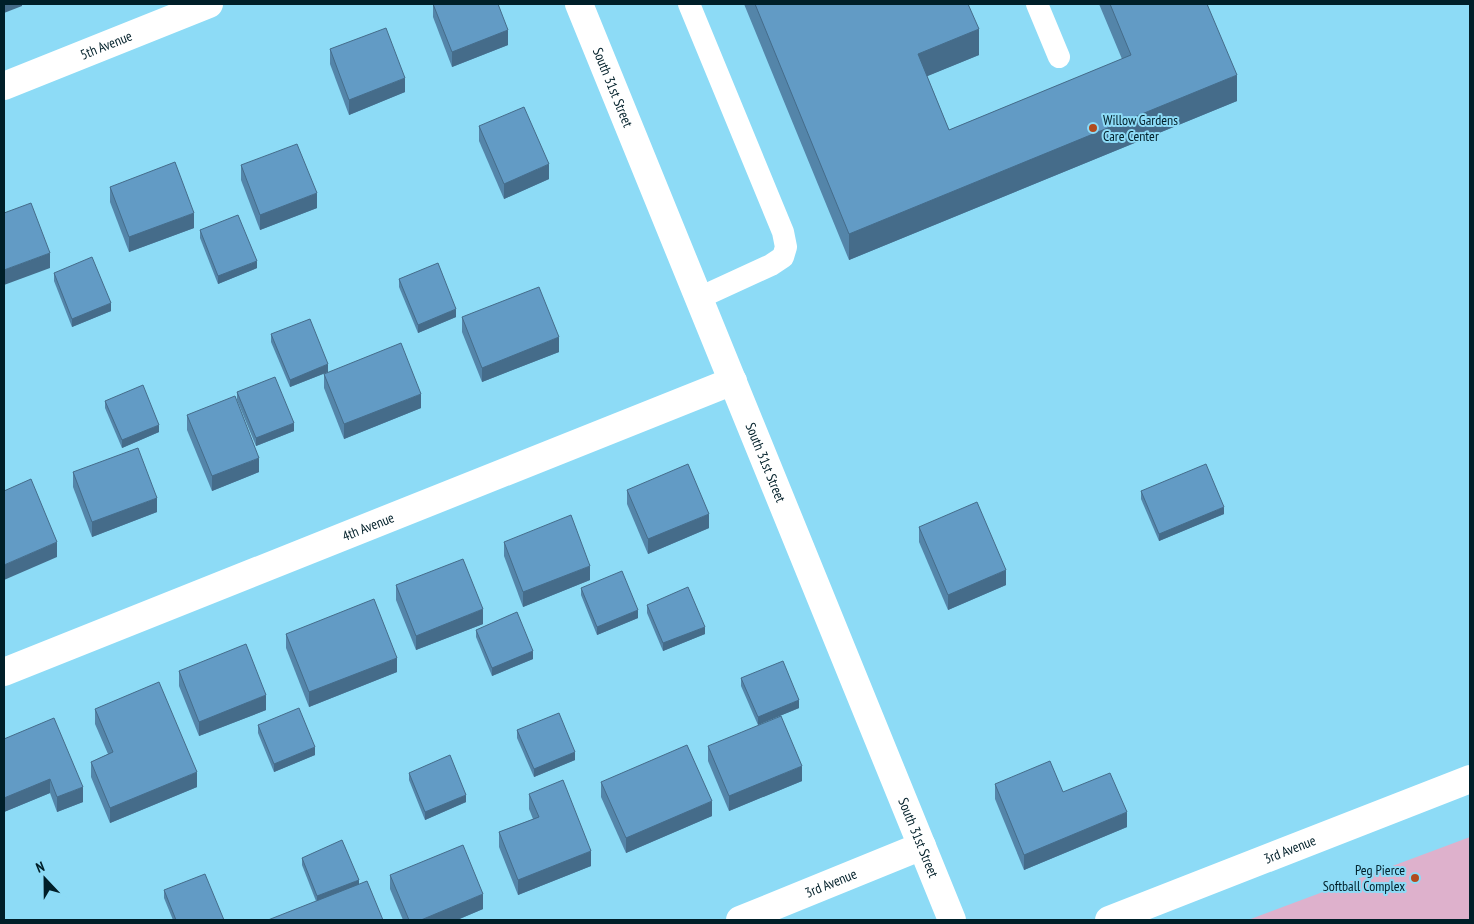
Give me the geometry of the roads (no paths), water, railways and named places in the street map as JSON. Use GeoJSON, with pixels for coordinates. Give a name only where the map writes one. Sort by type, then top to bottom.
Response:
{"type":"FeatureCollection","features":[{"type":"Feature","properties":{"kind":"street","name":"5th Avenue"},"geometry":{"type":"LineString","coordinates":[[4,86],[209,4]]}},
{"type":"Feature","properties":{"kind":"street","name":"South 31st Street"},"geometry":{"type":"LineString","coordinates":[[579,4],[952,920]]}},
{"type":"Feature","properties":{"kind":"street","name":"4th Avenue"},"geometry":{"type":"LineString","coordinates":[[4,672],[732,381]]}},
{"type":"Feature","properties":{"kind":"street","name":"3rd Avenue"},"geometry":{"type":"LineString","coordinates":[[1109,920],[1470,779]]}},
{"type":"Feature","properties":{"kind":"street","name":"3rd Avenue"},"geometry":{"type":"LineString","coordinates":[[740,920],[922,846]]}},
{"type":"Feature","properties":{"kind":"lane"},"geometry":{"type":"LineString","coordinates":[[688,4],[781,226],[786,247],[783,258],[771,265],[698,298]]}},
{"type":"Feature","properties":{"kind":"lane"},"geometry":{"type":"LineString","coordinates":[[1037,4],[1059,58]]}},
{"type":"Feature","properties":{"kind":"place","name":"Willow Gardens Care Center"},"geometry":{"type":"Point","coordinates":[1093,128]}},
{"type":"Feature","properties":{"kind":"place","name":"Peg Pierce Softball Complex"},"geometry":{"type":"Point","coordinates":[1415,878]}}]}
